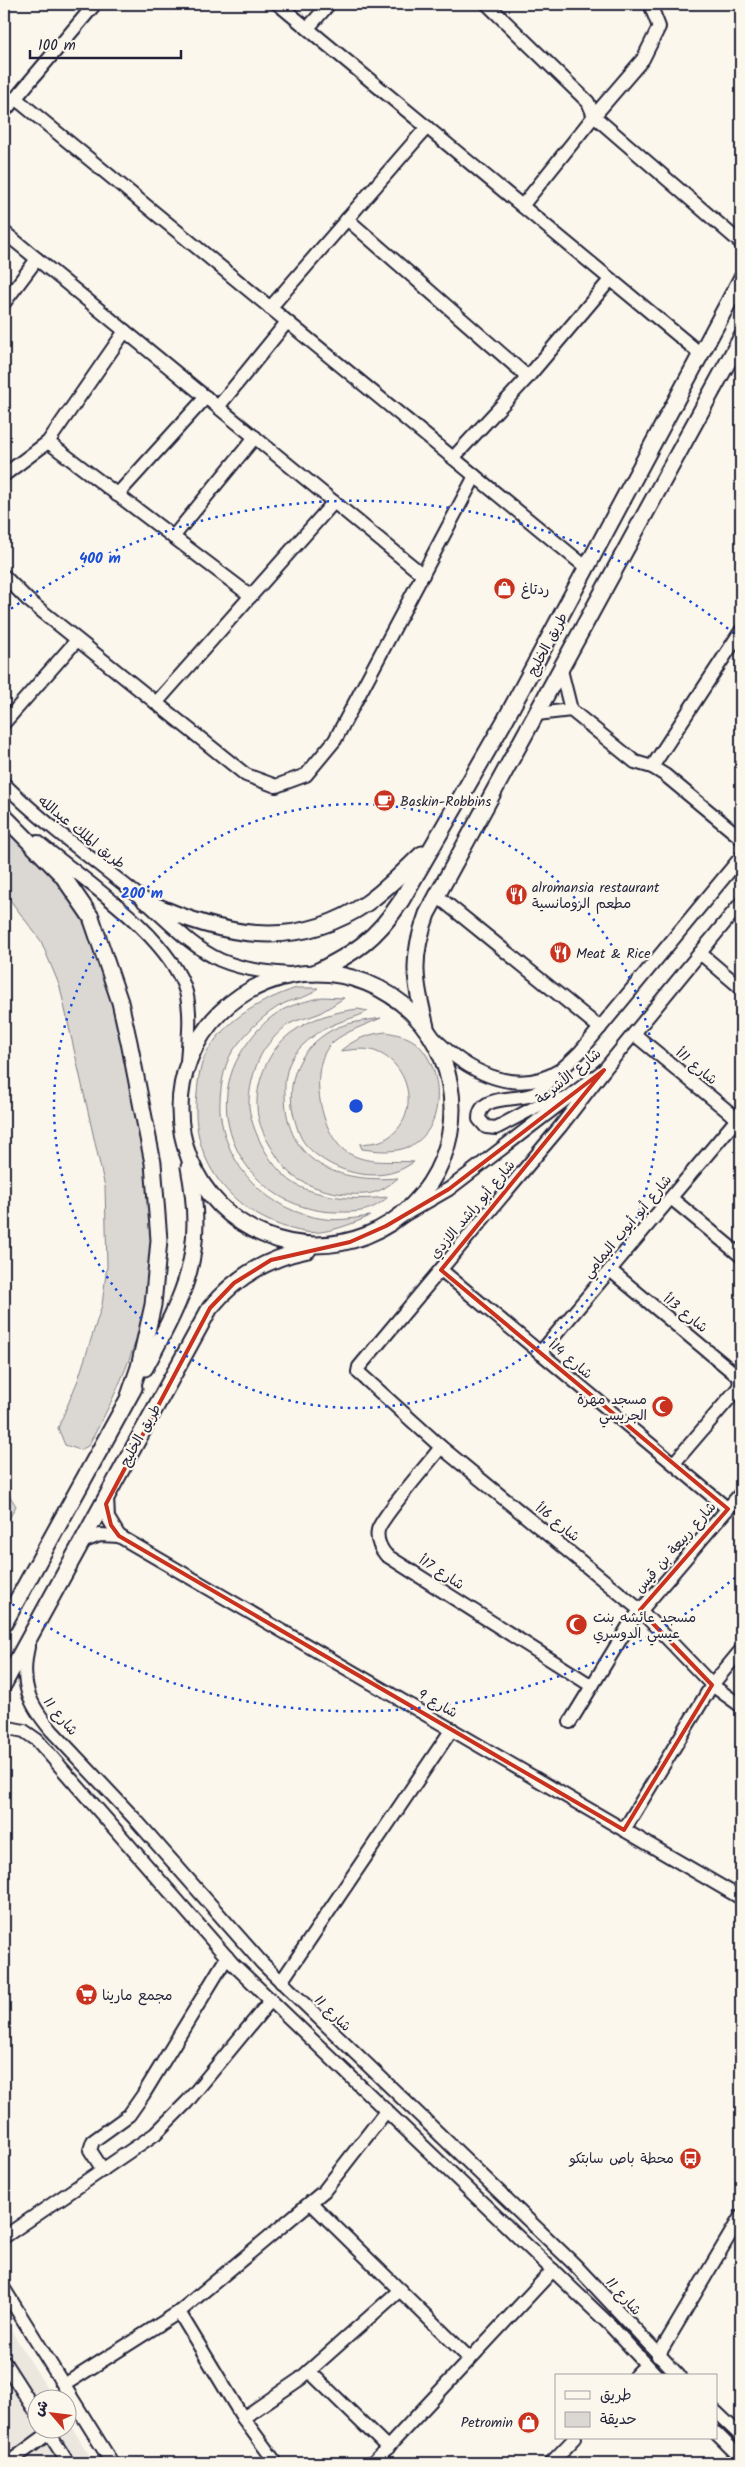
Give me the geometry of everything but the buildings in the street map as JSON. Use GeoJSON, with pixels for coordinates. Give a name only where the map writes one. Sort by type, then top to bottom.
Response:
{"type":"FeatureCollection","features":[{"type":"Feature","properties":{"kind":"main road","name":"طريق الخليج"},"geometry":{"type":"LineString","coordinates":[[307,974],[355,952],[385,925],[401,901],[504,722],[741,280]]}},
{"type":"Feature","properties":{"kind":"main road","name":"طريق الخليج"},"geometry":{"type":"LineString","coordinates":[[4,1684],[210,1308],[222,1294],[252,1270],[271,1260],[369,1235],[402,1216],[421,1199],[441,1164],[453,1116],[447,1075],[429,1032],[415,983],[414,967],[421,928],[436,895],[561,670],[741,338]]}},
{"type":"Feature","properties":{"kind":"main road"},"geometry":{"type":"LineString","coordinates":[[4,814],[62,875],[91,917],[112,977],[129,1042],[154,1163],[159,1240],[153,1305],[139,1367],[129,1396]]}},
{"type":"Feature","properties":{"kind":"main road"},"geometry":{"type":"LineString","coordinates":[[145,902],[196,923],[233,932],[272,934],[304,930],[329,923],[366,903],[388,887],[434,843]]}},
{"type":"Feature","properties":{"kind":"main road"},"geometry":{"type":"LineString","coordinates":[[330,1245],[307,1246],[288,1243],[251,1229],[236,1219],[210,1196],[198,1177],[186,1149],[180,1116],[187,1064],[206,1028],[233,1001],[265,983],[307,974],[331,974],[366,982],[399,1001],[429,1032]]}},
{"type":"Feature","properties":{"kind":"main road","name":"طريق الخليج"},"geometry":{"type":"LineString","coordinates":[[4,1624],[179,1303],[193,1256],[195,1208],[186,1149]]}},
{"type":"Feature","properties":{"kind":"street"},"geometry":{"type":"LineString","coordinates":[[4,112],[93,4]]}},
{"type":"Feature","properties":{"kind":"street"},"geometry":{"type":"LineString","coordinates":[[278,4],[702,355]]}},
{"type":"Feature","properties":{"kind":"street"},"geometry":{"type":"LineString","coordinates":[[308,28],[329,4]]}},
{"type":"Feature","properties":{"kind":"street"},"geometry":{"type":"LineString","coordinates":[[487,4],[588,102],[594,116],[741,243]]}},
{"type":"Feature","properties":{"kind":"street"},"geometry":{"type":"LineString","coordinates":[[522,206],[594,116],[644,60],[659,27],[650,4]]}},
{"type":"Feature","properties":{"kind":"street"},"geometry":{"type":"LineString","coordinates":[[15,98],[587,568]]}},
{"type":"Feature","properties":{"kind":"street"},"geometry":{"type":"LineString","coordinates":[[270,308],[427,127]]}},
{"type":"Feature","properties":{"kind":"street"},"geometry":{"type":"LineString","coordinates":[[347,219],[528,377]]}},
{"type":"Feature","properties":{"kind":"street"},"geometry":{"type":"LineString","coordinates":[[4,232],[423,575]]}},
{"type":"Feature","properties":{"kind":"street"},"geometry":{"type":"LineString","coordinates":[[4,303],[37,259]]}},
{"type":"Feature","properties":{"kind":"street"},"geometry":{"type":"LineString","coordinates":[[453,458],[528,377],[610,280]]}},
{"type":"Feature","properties":{"kind":"street"},"geometry":{"type":"LineString","coordinates":[[218,407],[288,322]]}},
{"type":"Feature","properties":{"kind":"street"},"geometry":{"type":"LineString","coordinates":[[4,475],[48,442],[125,331]]}},
{"type":"Feature","properties":{"kind":"street"},"geometry":{"type":"LineString","coordinates":[[117,495],[206,397]]}},
{"type":"Feature","properties":{"kind":"street"},"geometry":{"type":"LineString","coordinates":[[173,537],[255,437]]}},
{"type":"Feature","properties":{"kind":"street"},"geometry":{"type":"LineString","coordinates":[[48,442],[251,596]]}},
{"type":"Feature","properties":{"kind":"street"},"geometry":{"type":"LineString","coordinates":[[4,576],[28,600],[246,775],[276,786],[306,775],[335,740],[475,476]]}},
{"type":"Feature","properties":{"kind":"street"},"geometry":{"type":"LineString","coordinates":[[156,703],[334,502]]}},
{"type":"Feature","properties":{"kind":"street"},"geometry":{"type":"LineString","coordinates":[[652,767],[741,631]]}},
{"type":"Feature","properties":{"kind":"street"},"geometry":{"type":"LineString","coordinates":[[4,723],[77,640]]}},
{"type":"Feature","properties":{"kind":"street"},"geometry":{"type":"LineString","coordinates":[[561,670],[571,710],[635,762],[652,767],[665,775],[741,838]]}},
{"type":"Feature","properties":{"kind":"street"},"geometry":{"type":"LineString","coordinates":[[536,714],[571,710]]}},
{"type":"Feature","properties":{"kind":"street","name":"طريق الملك عبدالله"},"geometry":{"type":"LineString","coordinates":[[4,784],[38,818],[199,947],[217,959],[232,965],[264,972],[307,974]]}},
{"type":"Feature","properties":{"kind":"street"},"geometry":{"type":"LineString","coordinates":[[4,814],[149,934],[167,954],[181,977],[190,1014],[187,1064]]}},
{"type":"Feature","properties":{"kind":"street","name":"شارع الأشرعة"},"geometry":{"type":"LineString","coordinates":[[429,1032],[462,1063],[488,1076],[499,1079],[528,1080],[559,1070],[580,1052],[741,857]]}},
{"type":"Feature","properties":{"kind":"street"},"geometry":{"type":"LineString","coordinates":[[436,895],[600,1028]]}},
{"type":"Feature","properties":{"kind":"street","name":"شارع الأشرعة"},"geometry":{"type":"LineString","coordinates":[[402,1216],[449,1188],[604,1070],[741,903]]}},
{"type":"Feature","properties":{"kind":"street"},"geometry":{"type":"LineString","coordinates":[[700,953],[741,988]]}},
{"type":"Feature","properties":{"kind":"street","name":"شارع 11أ"},"geometry":{"type":"LineString","coordinates":[[634,1034],[739,1121]]}},
{"type":"Feature","properties":{"kind":"street"},"geometry":{"type":"LineString","coordinates":[[559,1070],[545,1086],[535,1093],[517,1099],[485,1103],[480,1108],[478,1119],[486,1127],[496,1128],[546,1102],[567,1098]]}},
{"type":"Feature","properties":{"kind":"street","name":"شارع أبو راشد الازدي"},"geometry":{"type":"LineString","coordinates":[[361,1364],[560,1127],[604,1070]]}},
{"type":"Feature","properties":{"kind":"street","name":"شارع أبو أيوب اليمامي"},"geometry":{"type":"LineString","coordinates":[[540,1353],[739,1121]]}},
{"type":"Feature","properties":{"kind":"street"},"geometry":{"type":"LineString","coordinates":[[671,1198],[741,1256]]}},
{"type":"Feature","properties":{"kind":"street","name":"شارع 14أ"},"geometry":{"type":"LineString","coordinates":[[441,1270],[728,1509]]}},
{"type":"Feature","properties":{"kind":"street","name":"شارع 13أ"},"geometry":{"type":"LineString","coordinates":[[610,1270],[738,1376],[740,1381]]}},
{"type":"Feature","properties":{"kind":"street","name":"شارع 16أ"},"geometry":{"type":"LineString","coordinates":[[361,1364],[358,1370],[359,1375],[442,1447],[640,1610],[712,1685],[741,1706]]}},
{"type":"Feature","properties":{"kind":"street"},"geometry":{"type":"LineString","coordinates":[[674,1463],[739,1386],[740,1381]]}},
{"type":"Feature","properties":{"kind":"street","name":"شارع 17أ"},"geometry":{"type":"LineString","coordinates":[[442,1447],[382,1521],[378,1536],[380,1546],[386,1555],[592,1686]]}},
{"type":"Feature","properties":{"kind":"street","name":"شارع ربيعة بن قيس"},"geometry":{"type":"LineString","coordinates":[[570,1722],[621,1636],[640,1610],[741,1493]]}},
{"type":"Feature","properties":{"kind":"street"},"geometry":{"type":"LineString","coordinates":[[106,1496],[108,1518],[119,1536]]}},
{"type":"Feature","properties":{"kind":"street"},"geometry":{"type":"LineString","coordinates":[[82,1542],[100,1535],[119,1536]]}},
{"type":"Feature","properties":{"kind":"street","name":"شارع 9"},"geometry":{"type":"LineString","coordinates":[[119,1536],[741,1898]]}},
{"type":"Feature","properties":{"kind":"street","name":"شارع 11"},"geometry":{"type":"LineString","coordinates":[[29,1638],[25,1661],[26,1688],[33,1707],[52,1731],[135,1820],[262,1963],[575,2265],[658,2356],[677,2374]]}},
{"type":"Feature","properties":{"kind":"street"},"geometry":{"type":"LineString","coordinates":[[624,1830],[712,1685],[741,1650]]}},
{"type":"Feature","properties":{"kind":"street"},"geometry":{"type":"LineString","coordinates":[[4,1727],[24,1731],[37,1740],[227,1957],[610,2325],[655,2374]]}},
{"type":"Feature","properties":{"kind":"street"},"geometry":{"type":"LineString","coordinates":[[281,1982],[452,1729]]}},
{"type":"Feature","properties":{"kind":"street"},"geometry":{"type":"LineString","coordinates":[[119,1833],[135,1820]]}},
{"type":"Feature","properties":{"kind":"street"},"geometry":{"type":"LineString","coordinates":[[103,2170],[90,2150],[93,2141],[129,2115],[227,1957]]}},
{"type":"Feature","properties":{"kind":"street"},"geometry":{"type":"LineString","coordinates":[[4,2237],[155,2134],[180,2108],[271,2000]]}},
{"type":"Feature","properties":{"kind":"street"},"geometry":{"type":"LineString","coordinates":[[64,2385],[179,2312],[324,2192],[387,2110]]}},
{"type":"Feature","properties":{"kind":"street"},"geometry":{"type":"LineString","coordinates":[[311,2203],[470,2359]]}},
{"type":"Feature","properties":{"kind":"street"},"geometry":{"type":"LineString","coordinates":[[658,2356],[741,2216]]}},
{"type":"Feature","properties":{"kind":"street"},"geometry":{"type":"LineString","coordinates":[[373,2463],[553,2270]]}},
{"type":"Feature","properties":{"kind":"street"},"geometry":{"type":"LineString","coordinates":[[4,2289],[112,2463]]}},
{"type":"Feature","properties":{"kind":"street"},"geometry":{"type":"LineString","coordinates":[[243,2418],[309,2371],[400,2290]]}},
{"type":"Feature","properties":{"kind":"street"},"geometry":{"type":"LineString","coordinates":[[179,2312],[243,2418],[276,2463]]}},
{"type":"Feature","properties":{"kind":"street"},"geometry":{"type":"LineString","coordinates":[[4,2362],[28,2399]]}},
{"type":"Feature","properties":{"kind":"street"},"geometry":{"type":"LineString","coordinates":[[637,2374],[646,2365]]}},
{"type":"Feature","properties":{"kind":"street"},"geometry":{"type":"LineString","coordinates":[[309,2371],[388,2448]]}},
{"type":"Feature","properties":{"kind":"street"},"geometry":{"type":"LineString","coordinates":[[718,2414],[741,2436]]}},
{"type":"Feature","properties":{"kind":"street"},"geometry":{"type":"LineString","coordinates":[[718,2435],[741,2458]]}},
{"type":"Feature","properties":{"kind":"street"},"geometry":{"type":"LineString","coordinates":[[8,2463],[37,2440]]}},
{"type":"Feature","properties":{"kind":"street"},"geometry":{"type":"LineString","coordinates":[[54,2440],[68,2463]]}},
{"type":"Feature","properties":{"kind":"street"},"geometry":{"type":"LineString","coordinates":[[552,2463],[574,2440]]}},
{"type":"Feature","properties":{"kind":"highlighted area"},"geometry":{"type":"Polygon","coordinates":[[[604,1070],[441,1270],[728,1509],[640,1610],[712,1685],[624,1830],[119,1536],[111,1525],[106,1504],[210,1308],[234,1283],[271,1260],[350,1242],[386,1226],[449,1189],[604,1070]]]}},
{"type":"Feature","properties":{"kind":"shaded area"},"geometry":{"type":"Polygon","coordinates":[[[4,2319],[48,2390],[28,2390],[28,2440],[78,2440],[78,2437],[94,2463],[4,2463],[4,2319]]]}},
{"type":"Feature","properties":{"kind":"green space"},"geometry":{"type":"Polygon","coordinates":[[[4,831],[41,863],[57,882],[85,925],[96,948],[112,995],[121,1034],[149,1180],[153,1222],[152,1263],[149,1287],[138,1335],[111,1403],[88,1446],[80,1450],[65,1445],[58,1428],[78,1380],[102,1305],[107,1266],[105,1187],[60,987],[41,941],[4,892],[4,831]]]}},
{"type":"Feature","properties":{"kind":"green space"},"geometry":{"type":"Polygon","coordinates":[[[296,988],[318,988],[311,994],[277,1007],[255,1025],[237,1045],[229,1058],[224,1073],[220,1111],[230,1150],[240,1167],[253,1183],[268,1196],[285,1207],[304,1215],[325,1219],[370,1216],[347,1225],[313,1233],[280,1225],[258,1215],[239,1202],[222,1185],[209,1165],[201,1143],[196,1120],[197,1089],[201,1066],[205,1055],[216,1038],[246,1011],[296,988]]]}},
{"type":"Feature","properties":{"kind":"green space"},"geometry":{"type":"Polygon","coordinates":[[[322,997],[344,998],[318,1014],[289,1024],[263,1051],[252,1080],[249,1101],[251,1119],[255,1131],[268,1155],[294,1184],[305,1189],[336,1197],[388,1197],[369,1209],[335,1212],[304,1207],[277,1194],[255,1176],[238,1152],[229,1126],[227,1097],[233,1069],[249,1041],[262,1025],[279,1012],[322,997]]]}},
{"type":"Feature","properties":{"kind":"green space"},"geometry":{"type":"Polygon","coordinates":[[[358,1009],[368,1011],[329,1027],[303,1045],[292,1059],[287,1070],[285,1083],[288,1119],[295,1138],[305,1153],[319,1164],[336,1172],[355,1177],[376,1179],[398,1178],[374,1192],[346,1194],[314,1187],[287,1171],[263,1132],[257,1113],[257,1096],[266,1065],[283,1039],[315,1020],[332,1014],[358,1009]]]}},
{"type":"Feature","properties":{"kind":"green space"},"geometry":{"type":"Polygon","coordinates":[[[381,1018],[350,1031],[333,1042],[325,1053],[320,1067],[320,1101],[324,1118],[340,1146],[350,1154],[366,1160],[414,1162],[399,1170],[385,1174],[361,1174],[336,1167],[325,1161],[306,1145],[300,1135],[294,1117],[292,1104],[293,1078],[303,1056],[321,1037],[344,1025],[381,1018]]]}},
{"type":"Feature","properties":{"kind":"green space"},"geometry":{"type":"Polygon","coordinates":[[[386,1032],[412,1040],[425,1053],[432,1066],[436,1082],[437,1098],[435,1113],[430,1127],[421,1139],[408,1147],[391,1151],[362,1149],[360,1144],[384,1140],[398,1128],[405,1116],[408,1103],[407,1090],[403,1076],[395,1065],[384,1056],[367,1049],[340,1051],[362,1038],[386,1032]]]}},
{"type":"Feature","properties":{"kind":"green space"},"geometry":{"type":"Polygon","coordinates":[[[4,1492],[8,1493],[16,1506],[4,1528],[4,1492]]]}},
{"type":"Feature","properties":{"kind":"place","name":"ردتاغ"},"geometry":{"type":"Point","coordinates":[505,589]}},
{"type":"Feature","properties":{"kind":"place","name":"Baskin-Robbins"},"geometry":{"type":"Point","coordinates":[384,801]}},
{"type":"Feature","properties":{"kind":"place","name":"alromansia restaurant مطعم الرومانسية"},"geometry":{"type":"Point","coordinates":[516,895]}},
{"type":"Feature","properties":{"kind":"place","name":"Meat & Rice"},"geometry":{"type":"Point","coordinates":[560,953]}},
{"type":"Feature","properties":{"kind":"place","name":"مسجد مهرة الجريسي"},"geometry":{"type":"Point","coordinates":[663,1407]}},
{"type":"Feature","properties":{"kind":"place","name":"مسجد عائشه بنت عيسي الدوسري"},"geometry":{"type":"Point","coordinates":[577,1625]}},
{"type":"Feature","properties":{"kind":"place","name":"مجمع مارينا"},"geometry":{"type":"Point","coordinates":[86,1995]}},
{"type":"Feature","properties":{"kind":"place","name":"محطة باص سابتكو"},"geometry":{"type":"Point","coordinates":[690,2158]}},
{"type":"Feature","properties":{"kind":"place","name":"Petromin"},"geometry":{"type":"Point","coordinates":[529,2422]}}]}
